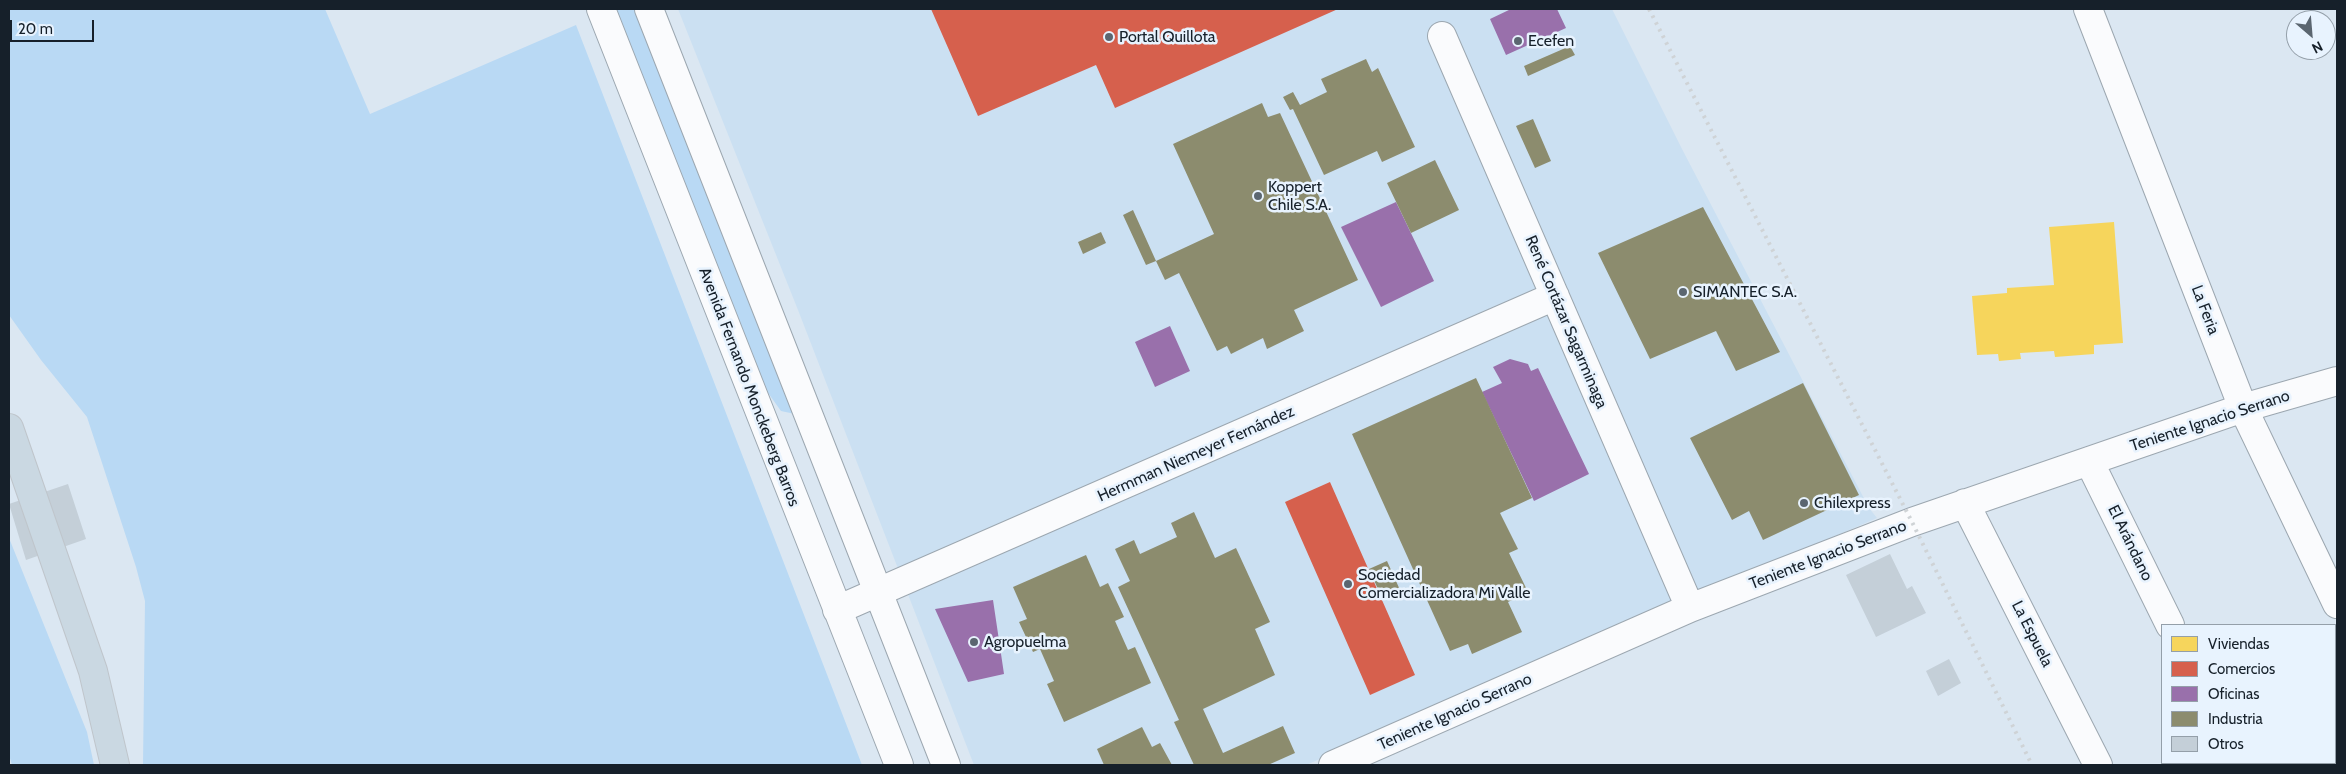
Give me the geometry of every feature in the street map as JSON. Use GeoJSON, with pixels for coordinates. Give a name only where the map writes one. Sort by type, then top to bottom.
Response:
{"type":"FeatureCollection","features":[{"type":"Feature","properties":{"kind":"highway"},"geometry":{"type":"LineString","coordinates":[[9,428],[93,671],[115,765]]}},
{"type":"Feature","properties":{"kind":"street","name":"Avenida Fernando Monckeberg Barros"},"geometry":{"type":"LineString","coordinates":[[601,9],[899,765]]}},
{"type":"Feature","properties":{"kind":"street"},"geometry":{"type":"LineString","coordinates":[[649,9],[946,765]]}},
{"type":"Feature","properties":{"kind":"street","name":"La Feria"},"geometry":{"type":"LineString","coordinates":[[2088,9],[2243,408],[2337,601]]}},
{"type":"Feature","properties":{"kind":"street","name":"René Cortázar Sagarminaga"},"geometry":{"type":"LineString","coordinates":[[1442,36],[1690,608]]}},
{"type":"Feature","properties":{"kind":"street","name":"Hermman Niemeyer Fernández"},"geometry":{"type":"LineString","coordinates":[[837,610],[1556,296]]}},
{"type":"Feature","properties":{"kind":"street","name":"Teniente Ignacio Serrano"},"geometry":{"type":"LineString","coordinates":[[1339,764],[1690,608],[1965,503],[2243,408],[2337,381]]}},
{"type":"Feature","properties":{"kind":"street","name":"El Arándano"},"geometry":{"type":"LineString","coordinates":[[2089,461],[2170,624]]}},
{"type":"Feature","properties":{"kind":"street","name":"La Espuela"},"geometry":{"type":"LineString","coordinates":[[1965,503],[2098,765]]}},
{"type":"Feature","properties":{"kind":"shaded area"},"geometry":{"type":"Polygon","coordinates":[[[9,9],[325,9],[370,114],[576,25],[862,765],[143,765],[145,601],[136,567],[87,417],[41,360],[9,315],[9,9]]]}},
{"type":"Feature","properties":{"kind":"shaded area"},"geometry":{"type":"Polygon","coordinates":[[[616,9],[636,9],[795,414],[781,411],[766,390],[616,9]]]}},
{"type":"Feature","properties":{"kind":"shaded area"},"geometry":{"type":"Polygon","coordinates":[[[678,9],[1612,9],[1682,149],[1869,508],[1877,518],[1306,765],[974,765],[798,310],[678,9]]]}},
{"type":"Feature","properties":{"kind":"shaded area"},"geometry":{"type":"Polygon","coordinates":[[[9,538],[87,732],[94,765],[12,765],[9,755],[9,538]]]}},
{"type":"Feature","properties":{"kind":"building: Viviendas"},"geometry":{"type":"Polygon","coordinates":[[[2114,222],[2123,343],[2094,345],[2094,354],[2055,357],[2054,351],[2020,353],[2021,359],[1999,361],[1998,354],[1977,355],[1972,296],[2007,293],[2007,288],[2054,285],[2049,227],[2114,222]]]}},
{"type":"Feature","properties":{"kind":"building: Comercios","name":"Portal Quillota"},"geometry":{"type":"Polygon","coordinates":[[[931,9],[1338,9],[1115,108],[1096,65],[978,116],[931,9]]]}},
{"type":"Feature","properties":{"kind":"building: Comercios","name":"Sociedad Comercializadora Mi Valle"},"geometry":{"type":"Polygon","coordinates":[[[1330,482],[1415,675],[1370,695],[1285,502],[1330,482]]]}},
{"type":"Feature","properties":{"kind":"building: Oficinas","name":"Ecefen"},"geometry":{"type":"Polygon","coordinates":[[[1511,9],[1557,9],[1566,28],[1506,55],[1490,19],[1511,9]]]}},
{"type":"Feature","properties":{"kind":"building: Oficinas"},"geometry":{"type":"Polygon","coordinates":[[[1396,202],[1434,281],[1381,307],[1341,227],[1396,202]]]}},
{"type":"Feature","properties":{"kind":"building: Oficinas"},"geometry":{"type":"Polygon","coordinates":[[[1170,326],[1190,371],[1155,387],[1135,342],[1170,326]]]}},
{"type":"Feature","properties":{"kind":"building: Oficinas"},"geometry":{"type":"Polygon","coordinates":[[[1510,359],[1528,364],[1531,371],[1538,368],[1589,474],[1534,501],[1482,392],[1502,383],[1493,367],[1510,359]]]}},
{"type":"Feature","properties":{"kind":"building: Oficinas","name":"Agropuelma"},"geometry":{"type":"Polygon","coordinates":[[[993,600],[1004,674],[968,682],[935,609],[993,600]]]}},
{"type":"Feature","properties":{"kind":"building: Industria"},"geometry":{"type":"Polygon","coordinates":[[[1570,46],[1575,55],[1528,76],[1524,66],[1570,46]]]}},
{"type":"Feature","properties":{"kind":"building: Industria"},"geometry":{"type":"Polygon","coordinates":[[[1366,59],[1372,72],[1378,68],[1415,147],[1382,162],[1377,151],[1324,175],[1293,109],[1290,110],[1283,97],[1293,92],[1300,105],[1327,92],[1321,79],[1366,59]]]}},
{"type":"Feature","properties":{"kind":"building: Industria","name":"Koppert Chile S.A."},"geometry":{"type":"Polygon","coordinates":[[[1262,103],[1268,117],[1280,113],[1358,280],[1294,310],[1304,331],[1267,349],[1263,338],[1231,354],[1227,346],[1217,351],[1179,273],[1165,280],[1156,261],[1214,234],[1173,144],[1262,103]]]}},
{"type":"Feature","properties":{"kind":"building: Industria"},"geometry":{"type":"Polygon","coordinates":[[[1533,119],[1551,161],[1535,168],[1516,126],[1533,119]]]}},
{"type":"Feature","properties":{"kind":"building: Industria"},"geometry":{"type":"Polygon","coordinates":[[[1435,160],[1459,210],[1411,233],[1387,183],[1435,160]]]}},
{"type":"Feature","properties":{"kind":"building: Industria","name":"SIMANTEC S.A."},"geometry":{"type":"Polygon","coordinates":[[[1703,207],[1780,352],[1736,371],[1716,331],[1650,359],[1598,253],[1703,207]]]}},
{"type":"Feature","properties":{"kind":"building: Industria"},"geometry":{"type":"Polygon","coordinates":[[[1133,210],[1156,261],[1146,265],[1123,215],[1133,210]]]}},
{"type":"Feature","properties":{"kind":"building: Industria"},"geometry":{"type":"Polygon","coordinates":[[[1101,232],[1106,243],[1083,254],[1078,242],[1101,232]]]}},
{"type":"Feature","properties":{"kind":"building: Industria"},"geometry":{"type":"Polygon","coordinates":[[[1476,378],[1532,498],[1500,513],[1518,549],[1509,553],[1528,592],[1508,602],[1522,632],[1472,654],[1468,644],[1450,651],[1352,434],[1476,378]]]}},
{"type":"Feature","properties":{"kind":"building: Industria"},"geometry":{"type":"Polygon","coordinates":[[[1803,383],[1859,495],[1763,540],[1749,511],[1732,520],[1690,438],[1803,383]]]}},
{"type":"Feature","properties":{"kind":"building: Industria"},"geometry":{"type":"Polygon","coordinates":[[[1194,512],[1215,558],[1236,548],[1270,622],[1255,629],[1275,675],[1203,709],[1223,753],[1283,726],[1295,753],[1268,765],[1194,765],[1174,722],[1179,720],[1118,587],[1130,581],[1115,549],[1134,540],[1140,554],[1177,537],[1171,523],[1194,512]]]}},
{"type":"Feature","properties":{"kind":"building: Industria"},"geometry":{"type":"Polygon","coordinates":[[[1086,555],[1100,587],[1108,583],[1124,617],[1115,621],[1128,650],[1135,647],[1151,683],[1064,722],[1047,684],[1054,681],[1040,649],[1033,652],[1019,622],[1027,619],[1013,587],[1086,555]]]}},
{"type":"Feature","properties":{"kind":"building: Industria"},"geometry":{"type":"Polygon","coordinates":[[[1387,561],[1400,590],[1382,598],[1369,569],[1387,561]]]}},
{"type":"Feature","properties":{"kind":"building: Industria"},"geometry":{"type":"Polygon","coordinates":[[[1142,727],[1152,747],[1160,743],[1172,765],[1104,765],[1097,749],[1142,727]]]}},
{"type":"Feature","properties":{"kind":"building: Otros"},"geometry":{"type":"Polygon","coordinates":[[[68,484],[86,539],[26,560],[9,504],[68,484]]]}},
{"type":"Feature","properties":{"kind":"building: Otros"},"geometry":{"type":"Polygon","coordinates":[[[1890,554],[1907,589],[1912,586],[1926,613],[1876,637],[1846,575],[1890,554]]]}},
{"type":"Feature","properties":{"kind":"building: Otros"},"geometry":{"type":"Polygon","coordinates":[[[1949,659],[1961,683],[1938,696],[1926,671],[1949,659]]]}},
{"type":"Feature","properties":{"kind":"railway"},"geometry":{"type":"LineString","coordinates":[[1649,9],[1912,522],[2032,765]]}},
{"type":"Feature","properties":{"kind":"place","name":"Portal Quillota"},"geometry":{"type":"Point","coordinates":[1109,37]}},
{"type":"Feature","properties":{"kind":"place","name":"Ecefen"},"geometry":{"type":"Point","coordinates":[1518,41]}},
{"type":"Feature","properties":{"kind":"place","name":"Koppert Chile S.A."},"geometry":{"type":"Point","coordinates":[1258,196]}},
{"type":"Feature","properties":{"kind":"place","name":"SIMANTEC S.A."},"geometry":{"type":"Point","coordinates":[1683,292]}},
{"type":"Feature","properties":{"kind":"place","name":"Chilexpress"},"geometry":{"type":"Point","coordinates":[1804,503]}},
{"type":"Feature","properties":{"kind":"place","name":"Sociedad Comercializadora Mi Valle"},"geometry":{"type":"Point","coordinates":[1348,584]}},
{"type":"Feature","properties":{"kind":"place","name":"Agropuelma"},"geometry":{"type":"Point","coordinates":[974,642]}}]}
